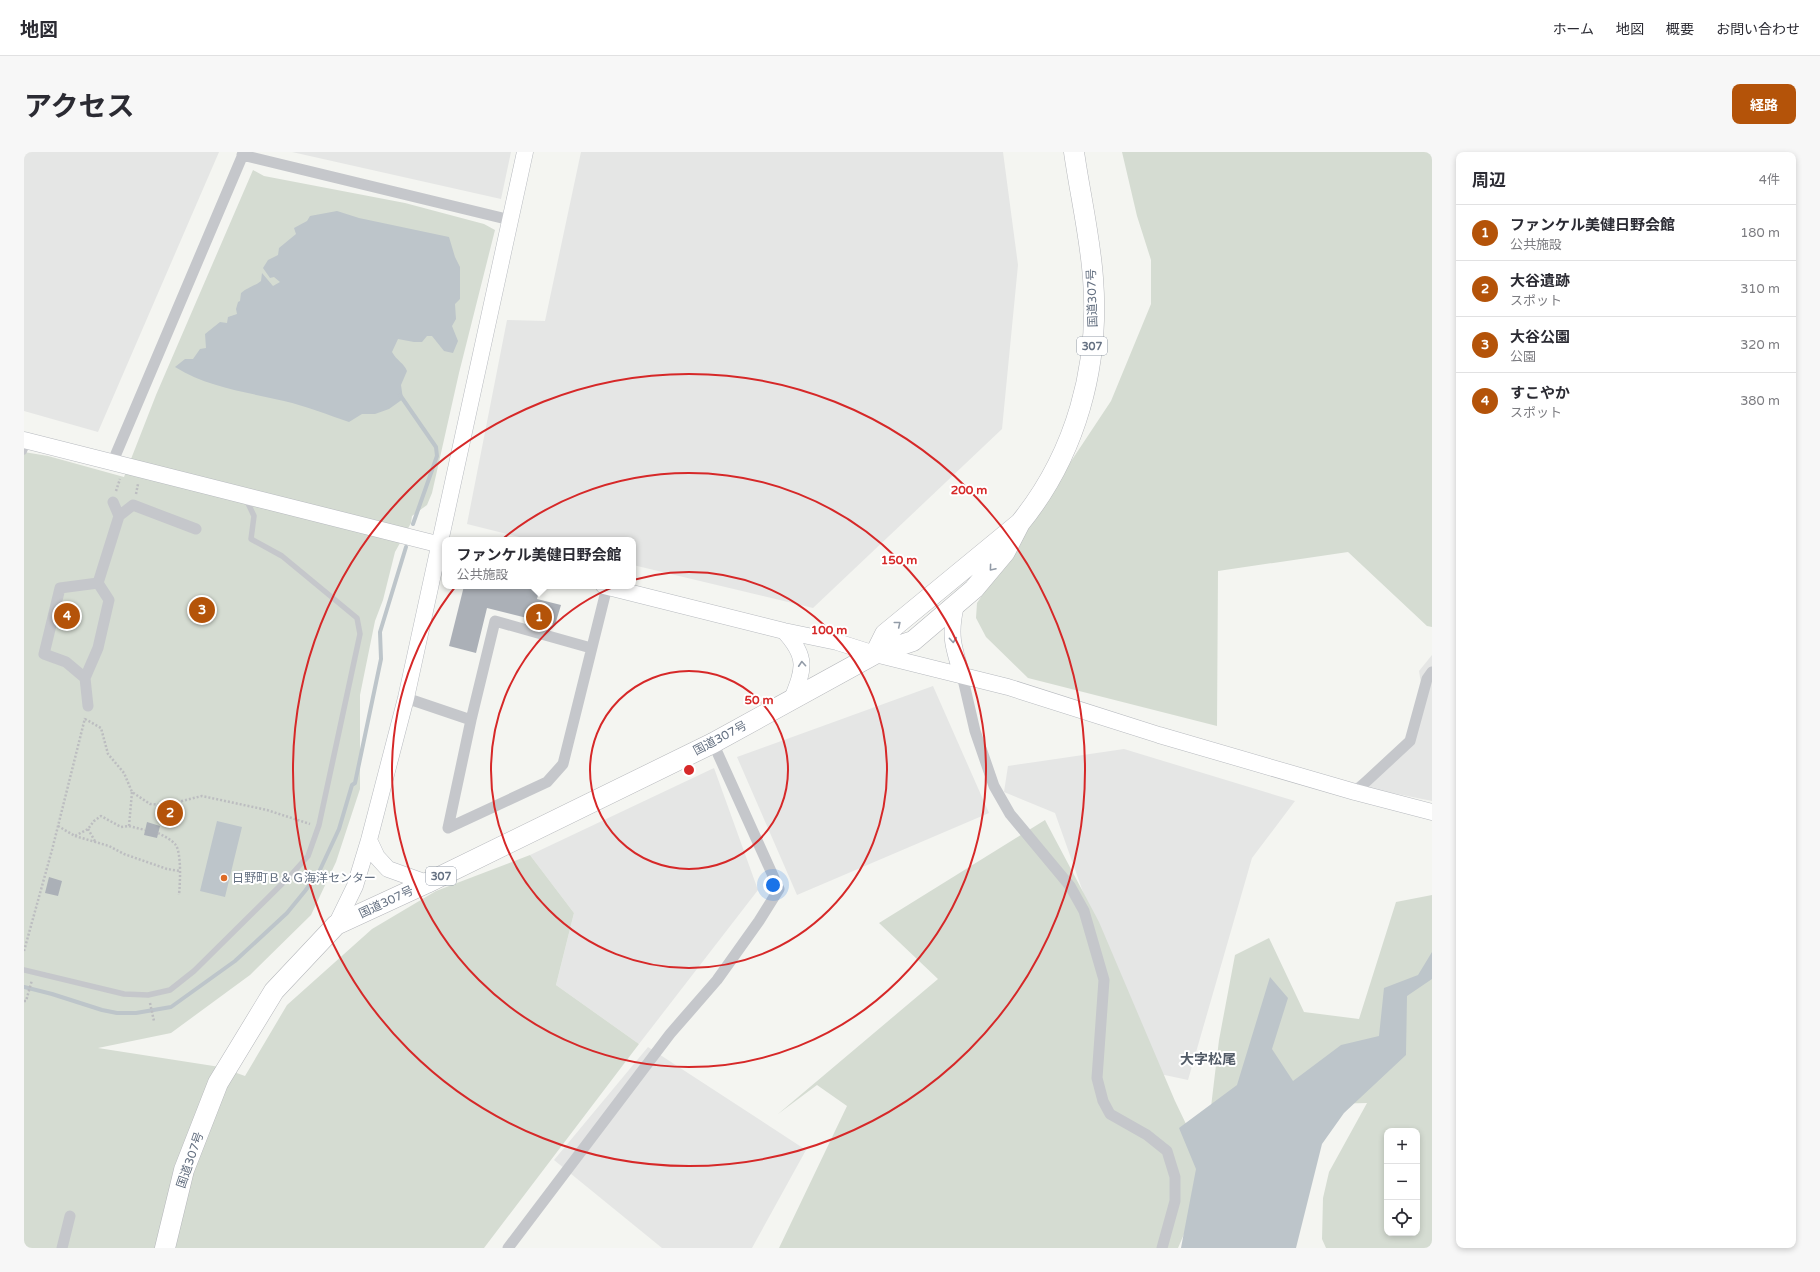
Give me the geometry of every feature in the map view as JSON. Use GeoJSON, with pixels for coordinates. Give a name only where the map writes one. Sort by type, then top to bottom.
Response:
{"type":"FeatureCollection","features":[{"type":"Feature","properties":{"kind":"highway","name":"国道307号"},"geometry":{"type":"LineString","coordinates":[[875,654],[885,634],[1020,523],[1034,506],[1055,472],[1073,433],[1091,366],[1094,315],[1093,277],[1074,152]]}},
{"type":"Feature","properties":{"kind":"highway","name":"国道307号"},"geometry":{"type":"LineString","coordinates":[[165,1248],[184,1170],[218,1083],[274,991],[336,925],[427,883],[713,743],[875,654],[912,641],[974,589],[1005,552],[1020,523]]}},
{"type":"Feature","properties":{"kind":"street"},"geometry":{"type":"LineString","coordinates":[[445,537],[525,152]]}},
{"type":"Feature","properties":{"kind":"street"},"geometry":{"type":"LineString","coordinates":[[117,468],[243,154],[510,220]]}},
{"type":"Feature","properties":{"kind":"street"},"geometry":{"type":"LineString","coordinates":[[26,444],[117,468],[245,497],[442,546]]}},
{"type":"Feature","properties":{"kind":"street"},"geometry":{"type":"LineString","coordinates":[[113,502],[119,516]]}},
{"type":"Feature","properties":{"kind":"street"},"geometry":{"type":"LineString","coordinates":[[98,583],[119,516],[133,505],[196,529]]}},
{"type":"Feature","properties":{"kind":"street"},"geometry":{"type":"LineString","coordinates":[[336,925],[355,886],[369,840],[406,698],[442,550]]}},
{"type":"Feature","properties":{"kind":"street"},"geometry":{"type":"LineString","coordinates":[[88,706],[85,678],[98,648],[109,600],[98,583]]}},
{"type":"Feature","properties":{"kind":"street"},"geometry":{"type":"LineString","coordinates":[[85,678],[66,662],[44,654],[60,588],[98,583]]}},
{"type":"Feature","properties":{"kind":"street"},"geometry":{"type":"LineString","coordinates":[[592,648],[495,621],[471,720],[448,828],[547,782],[563,764],[592,648],[604,589]]}},
{"type":"Feature","properties":{"kind":"street"},"geometry":{"type":"LineString","coordinates":[[617,589],[784,631],[837,642],[875,654],[1008,687],[1159,735],[1355,792],[1432,812]]}},
{"type":"Feature","properties":{"kind":"street"},"geometry":{"type":"LineString","coordinates":[[956,604],[952,624],[953,645],[962,675],[975,731],[994,786],[1010,814],[1070,886],[1084,911],[1104,980],[1097,1078],[1104,1101],[1110,1114],[1147,1135],[1167,1151],[1175,1177],[1176,1201],[1162,1248]]}},
{"type":"Feature","properties":{"kind":"street"},"geometry":{"type":"LineString","coordinates":[[784,631],[794,642],[800,653],[803,666],[792,699]]}},
{"type":"Feature","properties":{"kind":"street"},"geometry":{"type":"LineString","coordinates":[[1355,792],[1410,741],[1427,679],[1432,672]]}},
{"type":"Feature","properties":{"kind":"street"},"geometry":{"type":"LineString","coordinates":[[406,698],[471,720]]}},
{"type":"Feature","properties":{"kind":"street"},"geometry":{"type":"LineString","coordinates":[[508,1248],[670,1034],[717,980],[753,928],[760,921],[779,889],[713,743]]}},
{"type":"Feature","properties":{"kind":"street"},"geometry":{"type":"LineString","coordinates":[[369,840],[377,857],[388,869],[427,883]]}},
{"type":"Feature","properties":{"kind":"street"},"geometry":{"type":"LineString","coordinates":[[62,1248],[70,1216]]}},
{"type":"Feature","properties":{"kind":"lane"},"geometry":{"type":"LineString","coordinates":[[24,970],[124,994],[148,995],[170,990],[194,971],[235,932],[308,856],[318,828],[360,634],[357,618],[282,556],[252,539],[254,516],[245,497]]}},
{"type":"Feature","properties":{"kind":"path"},"geometry":{"type":"LineString","coordinates":[[113,502],[117,468]]}},
{"type":"Feature","properties":{"kind":"path"},"geometry":{"type":"LineString","coordinates":[[133,505],[139,479]]}},
{"type":"Feature","properties":{"kind":"path"},"geometry":{"type":"LineString","coordinates":[[24,951],[58,826],[88,706]]}},
{"type":"Feature","properties":{"kind":"path"},"geometry":{"type":"LineString","coordinates":[[85,719],[101,728],[108,754],[124,773],[132,792],[129,826]]}},
{"type":"Feature","properties":{"kind":"path"},"geometry":{"type":"LineString","coordinates":[[132,792],[150,804],[166,806],[202,796],[267,810],[303,821],[318,828]]}},
{"type":"Feature","properties":{"kind":"path"},"geometry":{"type":"LineString","coordinates":[[75,836],[88,829],[94,821],[101,816],[121,827],[129,826],[146,830]]}},
{"type":"Feature","properties":{"kind":"path"},"geometry":{"type":"LineString","coordinates":[[58,826],[75,836],[167,870],[180,871]]}},
{"type":"Feature","properties":{"kind":"path"},"geometry":{"type":"LineString","coordinates":[[88,829],[96,843]]}},
{"type":"Feature","properties":{"kind":"path"},"geometry":{"type":"LineString","coordinates":[[158,833],[169,839],[176,846],[180,871],[179,895]]}},
{"type":"Feature","properties":{"kind":"path"},"geometry":{"type":"LineString","coordinates":[[25,1001],[34,972]]}},
{"type":"Feature","properties":{"kind":"path"},"geometry":{"type":"LineString","coordinates":[[148,995],[154,1020]]}},
{"type":"Feature","properties":{"kind":"shaded area"},"geometry":{"type":"Polygon","coordinates":[[[24,152],[219,152],[98,432],[24,411],[24,152]]]}},
{"type":"Feature","properties":{"kind":"shaded area"},"geometry":{"type":"Polygon","coordinates":[[[292,152],[511,152],[501,199],[292,152]]]}},
{"type":"Feature","properties":{"kind":"shaded area"},"geometry":{"type":"Polygon","coordinates":[[[581,152],[1003,152],[1018,265],[1002,429],[813,608],[636,566],[636,537],[519,537],[467,524],[507,320],[545,321],[581,152]]]}},
{"type":"Feature","properties":{"kind":"shaded area"},"geometry":{"type":"Polygon","coordinates":[[[1122,152],[1432,152],[1432,627],[1427,626],[1348,552],[1218,571],[1217,726],[1028,678],[986,637],[976,618],[977,603],[1111,401],[1151,304],[1151,260],[1137,216],[1122,152]]]}},
{"type":"Feature","properties":{"kind":"shaded area"},"geometry":{"type":"Polygon","coordinates":[[[253,170],[264,176],[405,203],[484,224],[495,230],[459,373],[432,493],[427,505],[412,516],[411,523],[395,552],[383,600],[375,621],[360,695],[360,789],[336,862],[311,915],[250,975],[171,1033],[98,1048],[220,1067],[245,1076],[287,1005],[372,929],[436,891],[530,855],[574,913],[556,985],[639,1044],[484,1248],[24,1248],[24,452],[48,456],[124,477],[156,395],[253,170]]]}},
{"type":"Feature","properties":{"kind":"shaded area"},"geometry":{"type":"Polygon","coordinates":[[[337,211],[359,218],[449,237],[455,257],[460,267],[460,299],[455,304],[456,319],[452,326],[458,341],[453,353],[444,351],[432,336],[427,336],[422,342],[398,339],[392,352],[407,371],[401,385],[403,399],[389,409],[375,414],[362,414],[349,422],[292,403],[215,385],[175,367],[185,359],[193,359],[200,349],[206,348],[205,334],[220,322],[227,323],[228,317],[237,314],[236,309],[238,302],[240,301],[241,293],[261,281],[262,273],[273,286],[280,282],[274,277],[270,278],[263,268],[268,260],[278,255],[279,248],[296,234],[294,228],[307,221],[310,216],[337,211]]]}},
{"type":"Feature","properties":{"kind":"shaded area"},"geometry":{"type":"Polygon","coordinates":[[[1432,655],[1432,801],[1353,785],[1410,741],[1423,696],[1419,671],[1432,655]]]}},
{"type":"Feature","properties":{"kind":"shaded area"},"geometry":{"type":"Polygon","coordinates":[[[933,686],[989,813],[797,895],[737,757],[933,686]]]}},
{"type":"Feature","properties":{"kind":"shaded area"},"geometry":{"type":"Polygon","coordinates":[[[1124,749],[1295,801],[1252,858],[1188,1080],[1085,1058],[1112,974],[1055,813],[1004,792],[1008,766],[1124,749]]]}},
{"type":"Feature","properties":{"kind":"shaded area"},"geometry":{"type":"Polygon","coordinates":[[[714,768],[758,890],[639,1044],[556,985],[574,913],[530,855],[714,768]]]}},
{"type":"Feature","properties":{"kind":"shaded area"},"geometry":{"type":"Polygon","coordinates":[[[1045,820],[1099,922],[1175,1101],[1210,1174],[1178,1248],[779,1248],[847,1106],[817,1085],[778,1114],[938,979],[879,923],[1045,820]]]}},
{"type":"Feature","properties":{"kind":"shaded area"},"geometry":{"type":"Polygon","coordinates":[[[217,821],[242,827],[225,897],[200,891],[217,821]]]}},
{"type":"Feature","properties":{"kind":"shaded area"},"geometry":{"type":"Polygon","coordinates":[[[1432,895],[1432,1248],[1326,1248],[1322,1239],[1323,1198],[1329,1172],[1367,1103],[1211,1107],[1219,1040],[1235,955],[1269,938],[1304,1012],[1359,1019],[1396,902],[1432,895]]]}},
{"type":"Feature","properties":{"kind":"shaded area"},"geometry":{"type":"Polygon","coordinates":[[[1432,952],[1432,979],[1407,996],[1406,1055],[1344,1113],[1322,1144],[1296,1248],[1181,1248],[1196,1169],[1179,1128],[1237,1085],[1270,977],[1288,998],[1272,1049],[1293,1081],[1341,1045],[1379,1036],[1384,988],[1418,975],[1432,952]]]}},
{"type":"Feature","properties":{"kind":"shaded area"},"geometry":{"type":"Polygon","coordinates":[[[648,1047],[806,1150],[752,1248],[662,1248],[554,1160],[648,1047]]]}},
{"type":"Feature","properties":{"kind":"building"},"geometry":{"type":"Polygon","coordinates":[[[463,589],[532,589],[539,591],[537,599],[561,605],[555,625],[487,608],[476,653],[449,646],[463,589]]]}},
{"type":"Feature","properties":{"kind":"building"},"geometry":{"type":"Polygon","coordinates":[[[147,822],[160,826],[157,838],[144,835],[147,822]]]}},
{"type":"Feature","properties":{"kind":"building"},"geometry":{"type":"Polygon","coordinates":[[[49,877],[62,881],[58,896],[45,893],[49,877]]]}},
{"type":"Feature","properties":{"kind":"waterway"},"geometry":{"type":"LineString","coordinates":[[400,395],[436,447],[437,456],[413,524]]}},
{"type":"Feature","properties":{"kind":"waterway"},"geometry":{"type":"LineString","coordinates":[[24,987],[117,1013],[136,1013],[171,1007],[235,961],[287,913],[319,872],[339,829],[352,785],[355,783],[381,659],[380,632],[406,547]]}},
{"type":"Feature","properties":{"kind":"place","name":"大谷公園"},"geometry":{"type":"Point","coordinates":[202,610]}},
{"type":"Feature","properties":{"kind":"place","name":"すこやか"},"geometry":{"type":"Point","coordinates":[67,616]}},
{"type":"Feature","properties":{"kind":"place","name":"ファンケル美健日野会館"},"geometry":{"type":"Point","coordinates":[539,617]}},
{"type":"Feature","properties":{"kind":"place","name":"大谷遺跡"},"geometry":{"type":"Point","coordinates":[170,813]}},
{"type":"Feature","properties":{"kind":"place","name":"日野町Ｂ＆Ｇ海洋センター"},"geometry":{"type":"Point","coordinates":[224,878]}},
{"type":"Feature","properties":{"kind":"district","name":"大字松尾"},"geometry":{"type":"Point","coordinates":[1208,1059]}}]}
